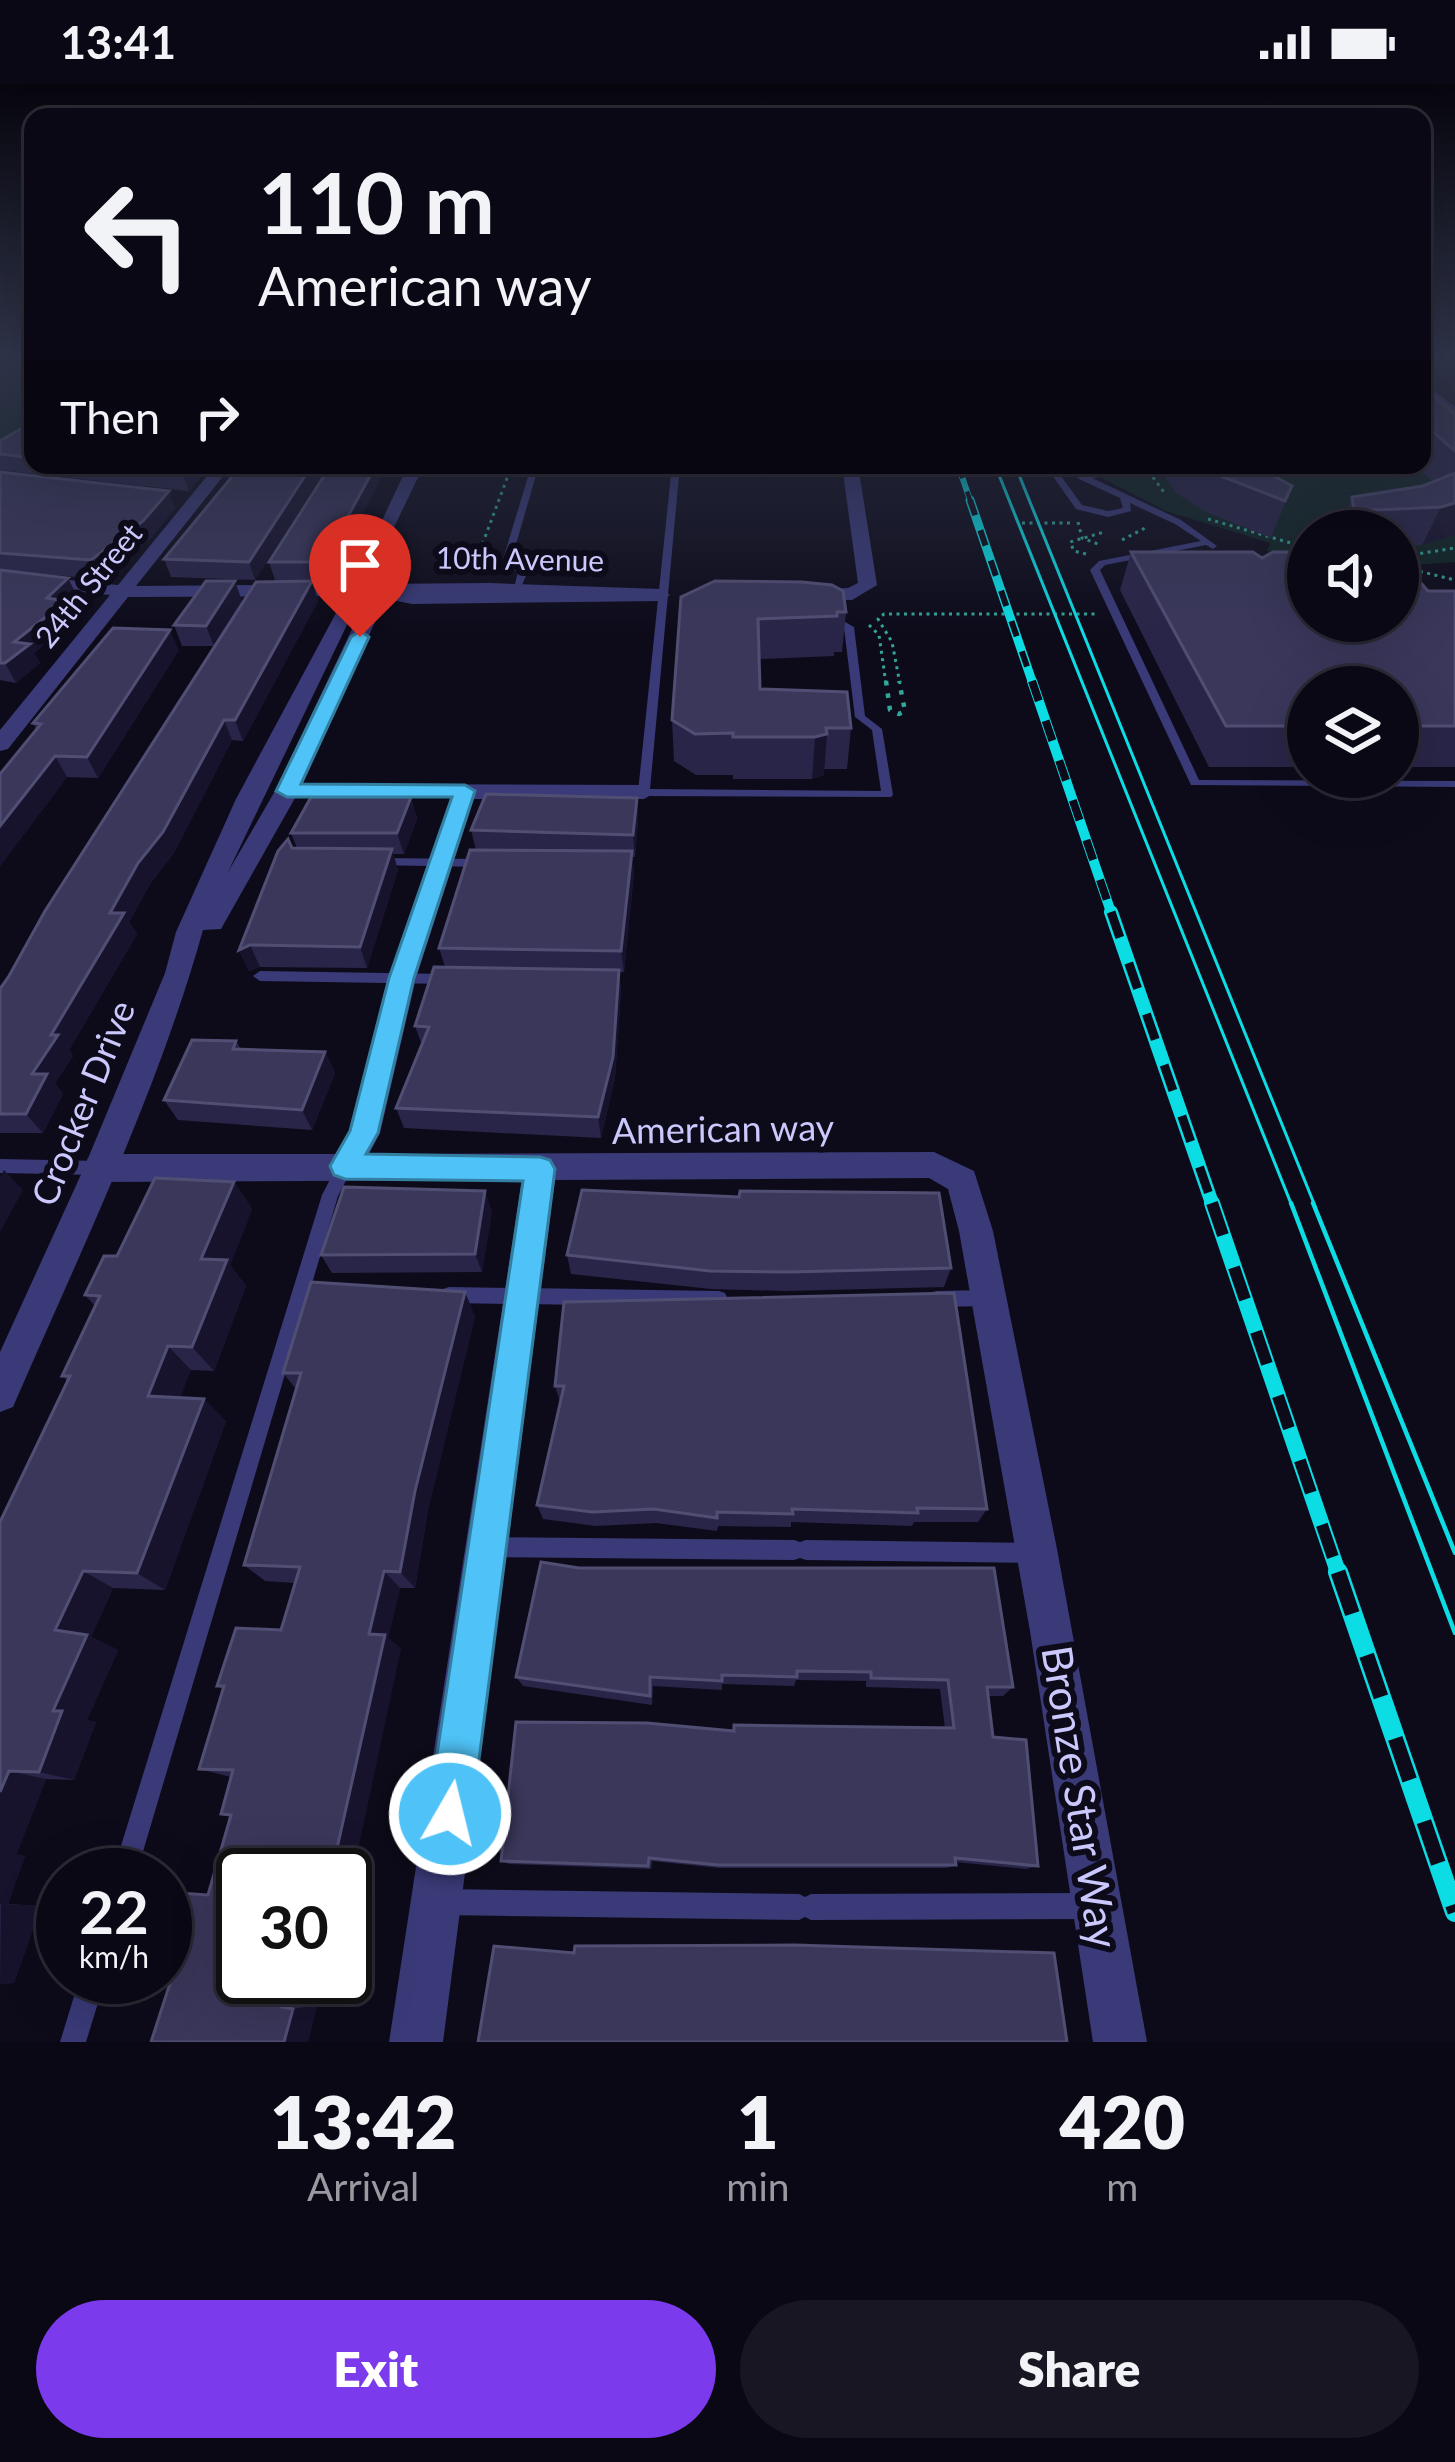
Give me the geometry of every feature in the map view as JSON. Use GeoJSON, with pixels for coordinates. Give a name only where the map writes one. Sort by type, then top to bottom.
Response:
{"type":"FeatureCollection","features":[{"type":"Feature","properties":{"kind":"street","name":"24th Street"},"geometry":{"type":"LineString","coordinates":[[0,744],[105,625],[122,592],[187,501],[215,474]]}},
{"type":"Feature","properties":{"kind":"street","name":"Crocker Drive"},"geometry":{"type":"LineString","coordinates":[[179,973],[287,791],[413,474]]}},
{"type":"Feature","properties":{"kind":"street"},"geometry":{"type":"LineString","coordinates":[[779,595],[852,594],[868,585],[851,474]]}},
{"type":"Feature","properties":{"kind":"street","name":"Crocker Drive"},"geometry":{"type":"LineString","coordinates":[[0,1394],[100,1168],[179,973],[189,932],[248,799],[430,484]]}},
{"type":"Feature","properties":{"kind":"street","name":"10th Avenue"},"geometry":{"type":"LineString","coordinates":[[0,578],[122,592],[259,589],[412,598],[685,595]]}},
{"type":"Feature","properties":{"kind":"street","name":"10th Avenue"},"geometry":{"type":"LineString","coordinates":[[367,593],[414,589],[662,595]]}},
{"type":"Feature","properties":{"kind":"street"},"geometry":{"type":"LineString","coordinates":[[0,711],[24,715]]}},
{"type":"Feature","properties":{"kind":"street"},"geometry":{"type":"LineString","coordinates":[[287,791],[644,792]]}},
{"type":"Feature","properties":{"kind":"street"},"geometry":{"type":"LineString","coordinates":[[345,1166],[364,1133],[401,978],[465,791]]}},
{"type":"Feature","properties":{"kind":"street","name":"American way"},"geometry":{"type":"LineString","coordinates":[[100,1168],[934,1165],[962,1181],[977,1230],[1039,1553]]}},
{"type":"Feature","properties":{"kind":"street"},"geometry":{"type":"LineString","coordinates":[[416,2042],[540,1169]]}},
{"type":"Feature","properties":{"kind":"street","name":"Bronze Star Way"},"geometry":{"type":"LineString","coordinates":[[1039,1553],[1120,2042]]}},
{"type":"Feature","properties":{"kind":"lane"},"geometry":{"type":"LineString","coordinates":[[516,590],[523,571],[504,569],[533,474]]}},
{"type":"Feature","properties":{"kind":"lane"},"geometry":{"type":"LineString","coordinates":[[675,474],[644,792],[887,795],[877,729],[860,717],[849,627],[806,602],[803,595]]}},
{"type":"Feature","properties":{"kind":"lane"},"geometry":{"type":"LineString","coordinates":[[1054,474],[1070,500],[1089,512],[1124,512],[1129,506],[1124,499]]}},
{"type":"Feature","properties":{"kind":"lane"},"geometry":{"type":"LineString","coordinates":[[1078,474],[1192,528],[1226,557]]}},
{"type":"Feature","properties":{"kind":"lane"},"geometry":{"type":"LineString","coordinates":[[1082,477],[1108,474]]}},
{"type":"Feature","properties":{"kind":"lane"},"geometry":{"type":"LineString","coordinates":[[1208,542],[1102,563],[1095,570],[1195,782],[1455,784]]}},
{"type":"Feature","properties":{"kind":"lane"},"geometry":{"type":"LineString","coordinates":[[244,613],[259,589]]}},
{"type":"Feature","properties":{"kind":"lane"},"geometry":{"type":"LineString","coordinates":[[350,862],[512,863]]}},
{"type":"Feature","properties":{"kind":"lane"},"geometry":{"type":"LineString","coordinates":[[260,976],[470,979]]}},
{"type":"Feature","properties":{"kind":"lane"},"geometry":{"type":"LineString","coordinates":[[0,1166],[100,1168]]}},
{"type":"Feature","properties":{"kind":"lane"},"geometry":{"type":"LineString","coordinates":[[132,1848],[324,1214],[345,1166]]}},
{"type":"Feature","properties":{"kind":"lane"},"geometry":{"type":"LineString","coordinates":[[427,1295],[735,1300]]}},
{"type":"Feature","properties":{"kind":"lane"},"geometry":{"type":"LineString","coordinates":[[922,1299],[987,1298]]}},
{"type":"Feature","properties":{"kind":"lane"},"geometry":{"type":"LineString","coordinates":[[487,1547],[1039,1553]]}},
{"type":"Feature","properties":{"kind":"lane"},"geometry":{"type":"LineString","coordinates":[[437,1902],[1098,1906]]}},
{"type":"Feature","properties":{"kind":"lane"},"geometry":{"type":"LineString","coordinates":[[73,2042],[85,2004]]}},
{"type":"Feature","properties":{"kind":"path"},"geometry":{"type":"LineString","coordinates":[[475,581],[478,572],[472,572],[509,474]]}},
{"type":"Feature","properties":{"kind":"path"},"geometry":{"type":"LineString","coordinates":[[1151,474],[1167,496]]}},
{"type":"Feature","properties":{"kind":"path"},"geometry":{"type":"LineString","coordinates":[[1202,517],[1287,542]]}},
{"type":"Feature","properties":{"kind":"path"},"geometry":{"type":"LineString","coordinates":[[1022,523],[1076,523]]}},
{"type":"Feature","properties":{"kind":"path"},"geometry":{"type":"LineString","coordinates":[[1121,540],[1145,527],[1159,527]]}},
{"type":"Feature","properties":{"kind":"path"},"geometry":{"type":"LineString","coordinates":[[1074,551],[1070,542],[1082,538]]}},
{"type":"Feature","properties":{"kind":"path"},"geometry":{"type":"LineString","coordinates":[[1419,554],[1455,548]]}},
{"type":"Feature","properties":{"kind":"path"},"geometry":{"type":"LineString","coordinates":[[1087,565],[1095,558]]}},
{"type":"Feature","properties":{"kind":"path"},"geometry":{"type":"LineString","coordinates":[[1419,572],[1455,580]]}},
{"type":"Feature","properties":{"kind":"path"},"geometry":{"type":"LineString","coordinates":[[879,635],[890,710],[899,714],[905,711],[892,642],[878,620],[884,614],[1105,610]]}},
{"type":"Feature","properties":{"kind":"green space"},"geometry":{"type":"Polygon","coordinates":[[[1455,449],[1455,562],[1419,565],[1419,510],[1287,510],[1287,555],[1267,551],[1270,543],[1166,511],[1094,474],[1431,474],[1431,460],[1455,449]]]}},
{"type":"Feature","properties":{"kind":"building"},"geometry":{"type":"Polygon","coordinates":[[[0,449],[24,449],[24,457],[0,454],[0,449]]]}},
{"type":"Feature","properties":{"kind":"building"},"geometry":{"type":"Polygon","coordinates":[[[0,472],[169,491],[143,521],[91,560],[0,553],[0,472]]]}},
{"type":"Feature","properties":{"kind":"building"},"geometry":{"type":"Polygon","coordinates":[[[1455,473],[1455,503],[1354,510],[1352,497],[1423,486],[1455,473]]]}},
{"type":"Feature","properties":{"kind":"building"},"geometry":{"type":"Polygon","coordinates":[[[234,474],[306,474],[249,562],[164,559],[234,474]]]}},
{"type":"Feature","properties":{"kind":"building"},"geometry":{"type":"Polygon","coordinates":[[[325,474],[371,474],[323,562],[269,562],[325,474]]]}},
{"type":"Feature","properties":{"kind":"building"},"geometry":{"type":"Polygon","coordinates":[[[1270,474],[1292,486],[1285,501],[1218,475],[1270,474]]]}},
{"type":"Feature","properties":{"kind":"building"},"geometry":{"type":"Polygon","coordinates":[[[1131,552],[1253,552],[1262,558],[1287,552],[1287,642],[1419,642],[1419,581],[1428,591],[1455,591],[1455,726],[1419,726],[1419,666],[1287,666],[1287,726],[1226,726],[1131,552]]]}},
{"type":"Feature","properties":{"kind":"building"},"geometry":{"type":"Polygon","coordinates":[[[0,570],[68,578],[47,598],[66,601],[14,642],[30,644],[5,663],[0,663],[0,570]]]}},
{"type":"Feature","properties":{"kind":"building"},"geometry":{"type":"Polygon","coordinates":[[[206,581],[235,581],[206,626],[174,625],[206,581]]]}},
{"type":"Feature","properties":{"kind":"building"},"geometry":{"type":"Polygon","coordinates":[[[312,581],[235,720],[224,720],[163,832],[138,863],[110,913],[124,913],[51,1035],[58,1035],[32,1074],[47,1074],[26,1114],[0,1114],[0,989],[45,911],[256,582],[312,581]]]}},
{"type":"Feature","properties":{"kind":"building"},"geometry":{"type":"Polygon","coordinates":[[[715,581],[802,582],[843,591],[846,612],[837,612],[837,616],[758,619],[760,689],[847,692],[851,728],[826,728],[827,734],[815,737],[733,737],[733,733],[695,734],[672,720],[681,597],[715,581]]]}},
{"type":"Feature","properties":{"kind":"building"},"geometry":{"type":"Polygon","coordinates":[[[113,628],[170,630],[87,757],[55,756],[0,826],[0,774],[41,724],[33,723],[113,628]]]}},
{"type":"Feature","properties":{"kind":"building"},"geometry":{"type":"Polygon","coordinates":[[[486,794],[637,798],[633,835],[471,830],[486,794]]]}},
{"type":"Feature","properties":{"kind":"building"},"geometry":{"type":"Polygon","coordinates":[[[311,797],[411,797],[397,833],[291,833],[311,797]]]}},
{"type":"Feature","properties":{"kind":"building"},"geometry":{"type":"Polygon","coordinates":[[[288,839],[292,848],[392,849],[360,947],[250,945],[239,950],[278,851],[288,839]]]}},
{"type":"Feature","properties":{"kind":"building"},"geometry":{"type":"Polygon","coordinates":[[[470,850],[632,851],[621,951],[439,948],[470,850]]]}},
{"type":"Feature","properties":{"kind":"building"},"geometry":{"type":"Polygon","coordinates":[[[434,967],[619,970],[613,1057],[598,1117],[396,1108],[429,1027],[415,1026],[434,967]]]}},
{"type":"Feature","properties":{"kind":"building"},"geometry":{"type":"Polygon","coordinates":[[[192,1040],[236,1041],[233,1049],[325,1052],[302,1110],[164,1100],[192,1040]]]}},
{"type":"Feature","properties":{"kind":"building"},"geometry":{"type":"Polygon","coordinates":[[[155,1178],[234,1182],[201,1259],[227,1260],[192,1347],[168,1346],[148,1396],[204,1399],[137,1573],[83,1571],[55,1630],[87,1635],[53,1711],[62,1711],[39,1772],[9,1771],[0,1792],[0,1522],[70,1376],[62,1376],[100,1296],[85,1295],[104,1256],[117,1256],[155,1178]]]}},
{"type":"Feature","properties":{"kind":"building"},"geometry":{"type":"Polygon","coordinates":[[[344,1187],[485,1191],[475,1254],[321,1255],[344,1187]]]}},
{"type":"Feature","properties":{"kind":"building"},"geometry":{"type":"Polygon","coordinates":[[[582,1190],[739,1197],[740,1191],[939,1193],[951,1268],[710,1271],[567,1255],[582,1190]]]}},
{"type":"Feature","properties":{"kind":"building"},"geometry":{"type":"Polygon","coordinates":[[[311,1282],[465,1292],[415,1491],[400,1572],[384,1571],[369,1634],[385,1635],[337,1848],[222,1848],[231,1815],[221,1814],[233,1770],[199,1769],[224,1686],[217,1686],[236,1628],[281,1630],[300,1567],[244,1565],[301,1373],[283,1373],[311,1282]]]}},
{"type":"Feature","properties":{"kind":"building"},"geometry":{"type":"Polygon","coordinates":[[[954,1293],[987,1509],[917,1508],[918,1513],[792,1509],[793,1514],[717,1512],[717,1518],[654,1509],[592,1512],[537,1505],[564,1386],[555,1386],[564,1302],[954,1293]]]}},
{"type":"Feature","properties":{"kind":"building"},"geometry":{"type":"Polygon","coordinates":[[[541,1562],[579,1568],[994,1568],[1013,1687],[987,1687],[993,1737],[1026,1740],[1038,1866],[955,1858],[956,1865],[718,1865],[649,1858],[648,1866],[501,1861],[516,1722],[647,1723],[734,1731],[734,1725],[954,1728],[948,1680],[797,1671],[797,1677],[722,1675],[722,1681],[650,1677],[650,1696],[516,1677],[541,1562]]]}},
{"type":"Feature","properties":{"kind":"building"},"geometry":{"type":"Polygon","coordinates":[[[216,1867],[216,2004],[283,2004],[293,2009],[284,2042],[151,2042],[163,2004],[192,2004],[192,1894],[208,1895],[216,1867]]]}},
{"type":"Feature","properties":{"kind":"building"},"geometry":{"type":"Polygon","coordinates":[[[795,1945],[1054,1953],[1067,2042],[478,2042],[494,1946],[574,1953],[575,1946],[795,1945]]]}},
{"type":"Feature","properties":{"kind":"tram line"},"geometry":{"type":"LineString","coordinates":[[999,474],[1292,1206]]}},
{"type":"Feature","properties":{"kind":"tram line"},"geometry":{"type":"LineString","coordinates":[[1019,474],[1315,1206]]}},
{"type":"Feature","properties":{"kind":"tram line"},"geometry":{"type":"LineString","coordinates":[[1291,1203],[1455,1633]]}},
{"type":"Feature","properties":{"kind":"tram line"},"geometry":{"type":"LineString","coordinates":[[1313,1203],[1455,1553]]}},
{"type":"Feature","properties":{"kind":"railway"},"geometry":{"type":"LineString","coordinates":[[961,474],[971,503]]}},
{"type":"Feature","properties":{"kind":"railway"},"geometry":{"type":"LineString","coordinates":[[970,500],[1033,684]]}},
{"type":"Feature","properties":{"kind":"railway"},"geometry":{"type":"LineString","coordinates":[[1032,681],[1112,915]]}},
{"type":"Feature","properties":{"kind":"railway"},"geometry":{"type":"LineString","coordinates":[[1111,912],[1213,1206]]}},
{"type":"Feature","properties":{"kind":"railway"},"geometry":{"type":"LineString","coordinates":[[1212,1203],[1339,1575]]}},
{"type":"Feature","properties":{"kind":"railway"},"geometry":{"type":"LineString","coordinates":[[1338,1572],[1455,1912]]}},
{"type":"Feature","properties":{"kind":"route"},"geometry":{"type":"LineString","coordinates":[[360,637],[287,791],[465,791],[401,978],[364,1133],[345,1166],[540,1169],[450,1814]]}}]}
